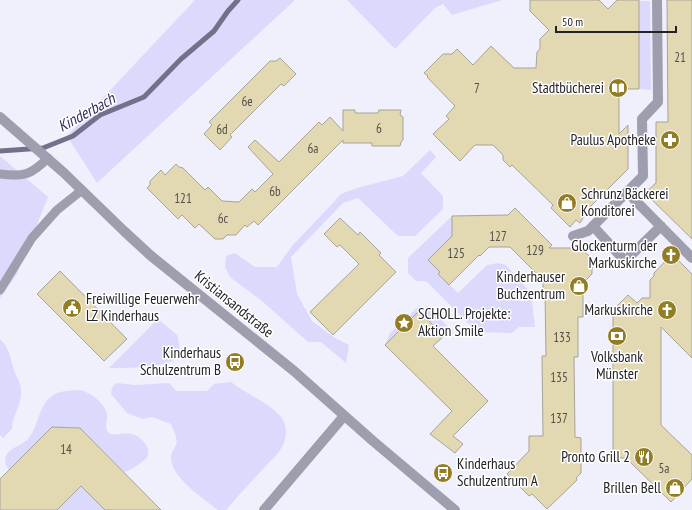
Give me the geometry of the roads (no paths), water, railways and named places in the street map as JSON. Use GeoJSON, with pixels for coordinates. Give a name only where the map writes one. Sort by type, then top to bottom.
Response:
{"type":"FeatureCollection","features":[{"type":"Feature","properties":{"kind":"street"},"geometry":{"type":"LineString","coordinates":[[573,236],[588,231],[643,176],[642,119],[658,102],[657,0]]}},
{"type":"Feature","properties":{"kind":"street","name":"Kristiansandstraße"},"geometry":{"type":"LineString","coordinates":[[0,116],[82,190],[150,255],[294,371],[344,416],[455,510]]}},
{"type":"Feature","properties":{"kind":"street"},"geometry":{"type":"LineString","coordinates":[[627,192],[692,258]]}},
{"type":"Feature","properties":{"kind":"street"},"geometry":{"type":"LineString","coordinates":[[593,226],[625,261],[661,226]]}},
{"type":"Feature","properties":{"kind":"street"},"geometry":{"type":"LineString","coordinates":[[264,510],[344,416]]}},
{"type":"Feature","properties":{"kind":"lane"},"geometry":{"type":"LineString","coordinates":[[0,174],[17,176],[36,170],[47,160]]}},
{"type":"Feature","properties":{"kind":"lane"},"geometry":{"type":"LineString","coordinates":[[0,290],[32,238],[57,210],[82,190]]}},
{"type":"Feature","properties":{"kind":"waterway","name":"Kinderbach"},"geometry":{"type":"LineString","coordinates":[[0,151],[43,148],[73,136],[100,115],[144,97],[181,59],[214,31],[238,0]]}},
{"type":"Feature","properties":{"kind":"place","name":"Stadtbücherei"},"geometry":{"type":"Point","coordinates":[618,88]}},
{"type":"Feature","properties":{"kind":"place","name":"Paulus Apotheke"},"geometry":{"type":"Point","coordinates":[670,140]}},
{"type":"Feature","properties":{"kind":"place","name":"Schrunz Bäckerei Konditorei"},"geometry":{"type":"Point","coordinates":[567,203]}},
{"type":"Feature","properties":{"kind":"place","name":"Glockenturm der Markuskirche"},"geometry":{"type":"Point","coordinates":[671,255]}},
{"type":"Feature","properties":{"kind":"place","name":"Kinderhauser Buchzentrum"},"geometry":{"type":"Point","coordinates":[579,286]}},
{"type":"Feature","properties":{"kind":"place","name":"Freiwillige Feuerwehr LZ Kinderhaus"},"geometry":{"type":"Point","coordinates":[72,308]}},
{"type":"Feature","properties":{"kind":"place","name":"Markuskirche"},"geometry":{"type":"Point","coordinates":[667,310]}},
{"type":"Feature","properties":{"kind":"place","name":"SCHOLL. Projekte: Aktion Smile"},"geometry":{"type":"Point","coordinates":[404,323]}},
{"type":"Feature","properties":{"kind":"place","name":"Volksbank Münster"},"geometry":{"type":"Point","coordinates":[617,336]}},
{"type":"Feature","properties":{"kind":"place","name":"Kinderhaus Schulzentrum B"},"geometry":{"type":"Point","coordinates":[235,362]}},
{"type":"Feature","properties":{"kind":"place","name":"Pronto Grill 2"},"geometry":{"type":"Point","coordinates":[644,457]}},
{"type":"Feature","properties":{"kind":"place","name":"Kinderhaus Schulzentrum A"},"geometry":{"type":"Point","coordinates":[443,473]}},
{"type":"Feature","properties":{"kind":"place","name":"Brillen Bell"},"geometry":{"type":"Point","coordinates":[675,488]}}]}
